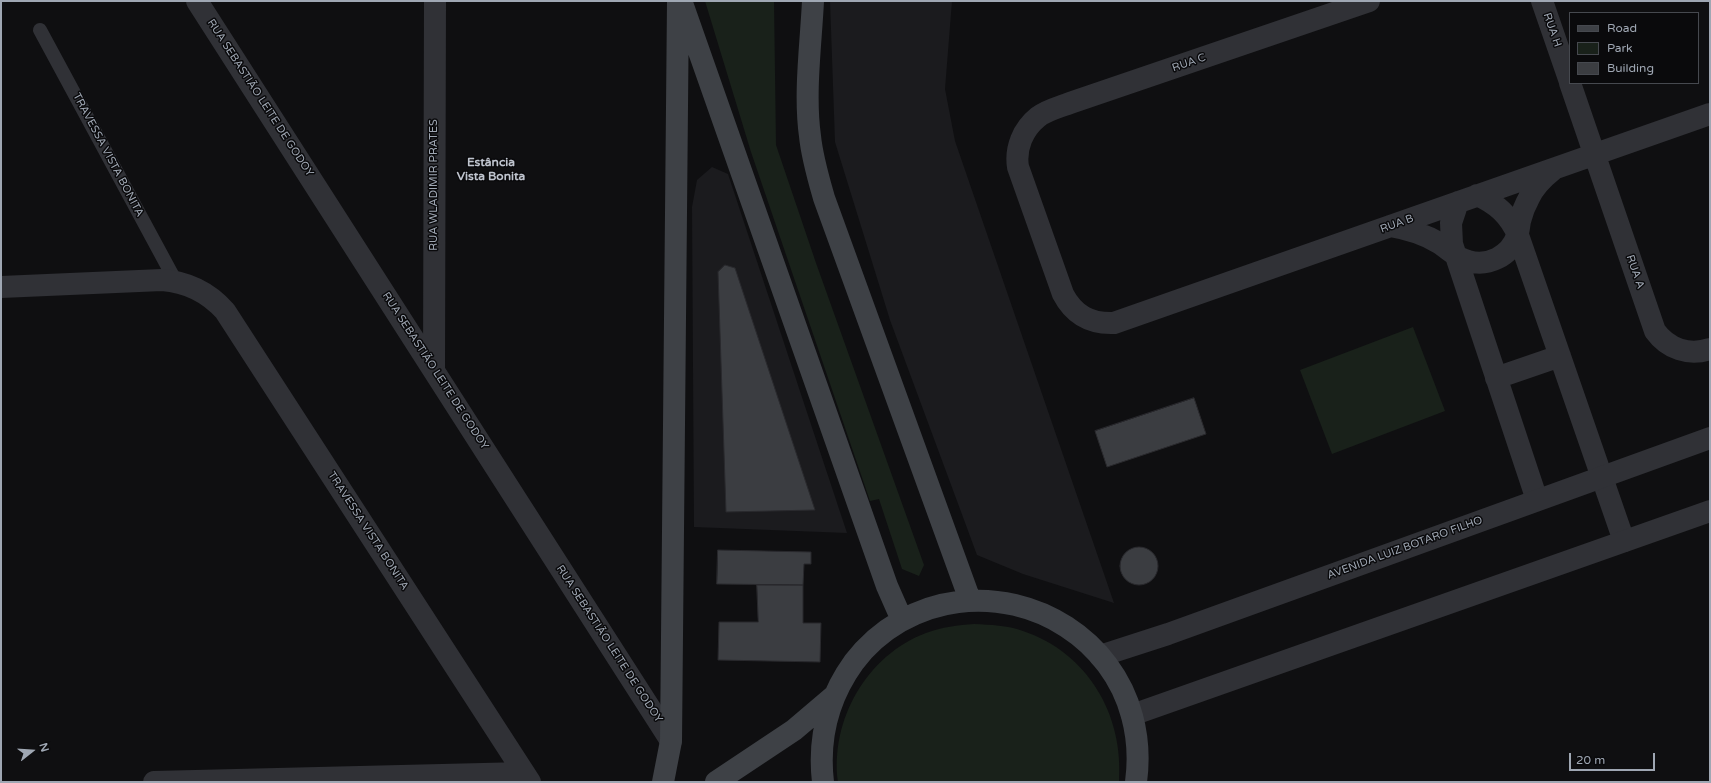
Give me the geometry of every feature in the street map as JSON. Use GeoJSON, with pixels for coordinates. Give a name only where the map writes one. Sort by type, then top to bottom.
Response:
{"type":"FeatureCollection","features":[{"type":"Feature","properties":{"kind":"main road"},"geometry":{"type":"LineString","coordinates":[[663,782],[671,741],[678,1]]}},
{"type":"Feature","properties":{"kind":"main road"},"geometry":{"type":"LineString","coordinates":[[682,1],[887,586],[902,620]]}},
{"type":"Feature","properties":{"kind":"main road"},"geometry":{"type":"LineString","coordinates":[[813,1],[808,100],[809,135],[818,177],[824,198],[970,600]]}},
{"type":"Feature","properties":{"kind":"main road"},"geometry":{"type":"LineString","coordinates":[[823,782],[821,763],[822,740],[826,718],[834,696],[846,673],[862,652],[880,635],[902,620],[923,610],[946,603],[970,600],[994,600],[1041,612],[1083,638],[1100,656],[1114,674],[1132,715],[1137,739],[1138,764],[1136,782]]}},
{"type":"Feature","properties":{"kind":"main road"},"geometry":{"type":"LineString","coordinates":[[716,782],[794,730],[834,696]]}},
{"type":"Feature","properties":{"kind":"street","name":"RUA SEBASTIÃO LEITE DE GODOY"},"geometry":{"type":"LineString","coordinates":[[197,1],[671,741]]}},
{"type":"Feature","properties":{"kind":"street","name":"RUA WLADIMIR PRATES"},"geometry":{"type":"LineString","coordinates":[[434,369],[435,1]]}},
{"type":"Feature","properties":{"kind":"street","name":"RUA C"},"geometry":{"type":"LineString","coordinates":[[1083,317],[1071,307],[1063,294],[1018,167],[1017,153],[1020,139],[1029,126],[1039,116],[1070,103],[1369,1]]}},
{"type":"Feature","properties":{"kind":"street","name":"RUA H"},"geometry":{"type":"LineString","coordinates":[[1542,1],[1569,80]]}},
{"type":"Feature","properties":{"kind":"street","name":"RUA H"},"geometry":{"type":"LineString","coordinates":[[1570,84],[1594,154]]}},
{"type":"Feature","properties":{"kind":"street","name":"RUA B"},"geometry":{"type":"LineString","coordinates":[[1083,317],[1098,323],[1114,324],[1710,114]]}},
{"type":"Feature","properties":{"kind":"street","name":"RUA A"},"geometry":{"type":"LineString","coordinates":[[1594,154],[1655,331],[1665,342],[1678,349],[1693,352],[1710,349]]}},
{"type":"Feature","properties":{"kind":"street"},"geometry":{"type":"LineString","coordinates":[[1390,226],[1408,229],[1425,235],[1461,258],[1474,262],[1495,260],[1506,252],[1518,235],[1520,222],[1529,196],[1537,185],[1556,167]]}},
{"type":"Feature","properties":{"kind":"street"},"geometry":{"type":"LineString","coordinates":[[1537,500],[1455,255],[1450,234],[1451,223],[1467,199],[1486,199],[1502,210],[1514,226],[1624,541]]}},
{"type":"Feature","properties":{"kind":"street"},"geometry":{"type":"LineString","coordinates":[[1,287],[175,280]]}},
{"type":"Feature","properties":{"kind":"street","name":"TRAVESSA VISTA BONITA"},"geometry":{"type":"LineString","coordinates":[[175,280],[197,288],[217,302],[225,311],[527,777]]}},
{"type":"Feature","properties":{"kind":"street"},"geometry":{"type":"LineString","coordinates":[[1496,378],[1560,356]]}},
{"type":"Feature","properties":{"kind":"street","name":"AVENIDA LUIZ BOTARO FILHO"},"geometry":{"type":"LineString","coordinates":[[1100,656],[1168,634],[1710,438]]}},
{"type":"Feature","properties":{"kind":"street"},"geometry":{"type":"LineString","coordinates":[[1132,715],[1710,511]]}},
{"type":"Feature","properties":{"kind":"street"},"geometry":{"type":"LineString","coordinates":[[154,782],[527,777]]}},
{"type":"Feature","properties":{"kind":"lane","name":"TRAVESSA VISTA BONITA"},"geometry":{"type":"LineString","coordinates":[[40,30],[175,280]]}},
{"type":"Feature","properties":{"kind":"shaded area"},"geometry":{"type":"Polygon","coordinates":[[[830,1],[952,1],[945,89],[955,141],[1114,603],[1023,574],[977,555],[890,320],[835,142],[830,1]]]}},
{"type":"Feature","properties":{"kind":"shaded area"},"geometry":{"type":"Polygon","coordinates":[[[712,167],[728,174],[847,533],[694,527],[692,207],[697,180],[712,167]]]}},
{"type":"Feature","properties":{"kind":"green space"},"geometry":{"type":"Polygon","coordinates":[[[705,1],[774,1],[776,145],[816,263],[924,565],[919,576],[902,569],[879,499],[870,501],[751,152],[705,1]]]}},
{"type":"Feature","properties":{"kind":"green space"},"geometry":{"type":"Polygon","coordinates":[[[1413,327],[1445,411],[1332,454],[1300,370],[1413,327]]]}},
{"type":"Feature","properties":{"kind":"green space"},"geometry":{"type":"Polygon","coordinates":[[[974,624],[1005,626],[1023,631],[1046,641],[1066,654],[1083,671],[1097,690],[1108,711],[1115,733],[1119,757],[1119,782],[838,782],[837,759],[840,736],[847,713],[857,692],[870,673],[886,657],[905,643],[926,633],[938,629],[974,624]]]}},
{"type":"Feature","properties":{"kind":"building"},"geometry":{"type":"Polygon","coordinates":[[[725,265],[735,268],[815,510],[726,512],[718,272],[725,265]]]}},
{"type":"Feature","properties":{"kind":"building"},"geometry":{"type":"Polygon","coordinates":[[[1194,398],[1206,434],[1107,467],[1095,431],[1194,398]]]}},
{"type":"Feature","properties":{"kind":"building"},"geometry":{"type":"Polygon","coordinates":[[[1139,547],[1149,550],[1155,556],[1158,566],[1155,576],[1149,582],[1139,585],[1129,582],[1123,576],[1120,566],[1123,556],[1129,550],[1139,547]]]}},
{"type":"Feature","properties":{"kind":"building"},"geometry":{"type":"Polygon","coordinates":[[[718,550],[811,552],[811,564],[804,564],[803,585],[717,584],[718,550]]]}},
{"type":"Feature","properties":{"kind":"building"},"geometry":{"type":"Polygon","coordinates":[[[757,585],[803,585],[803,623],[821,623],[820,662],[718,660],[719,622],[758,622],[757,585]]]}},
{"type":"Feature","properties":{"kind":"district","name":"Estância Vista Bonita"},"geometry":{"type":"Point","coordinates":[491,170]}}]}
